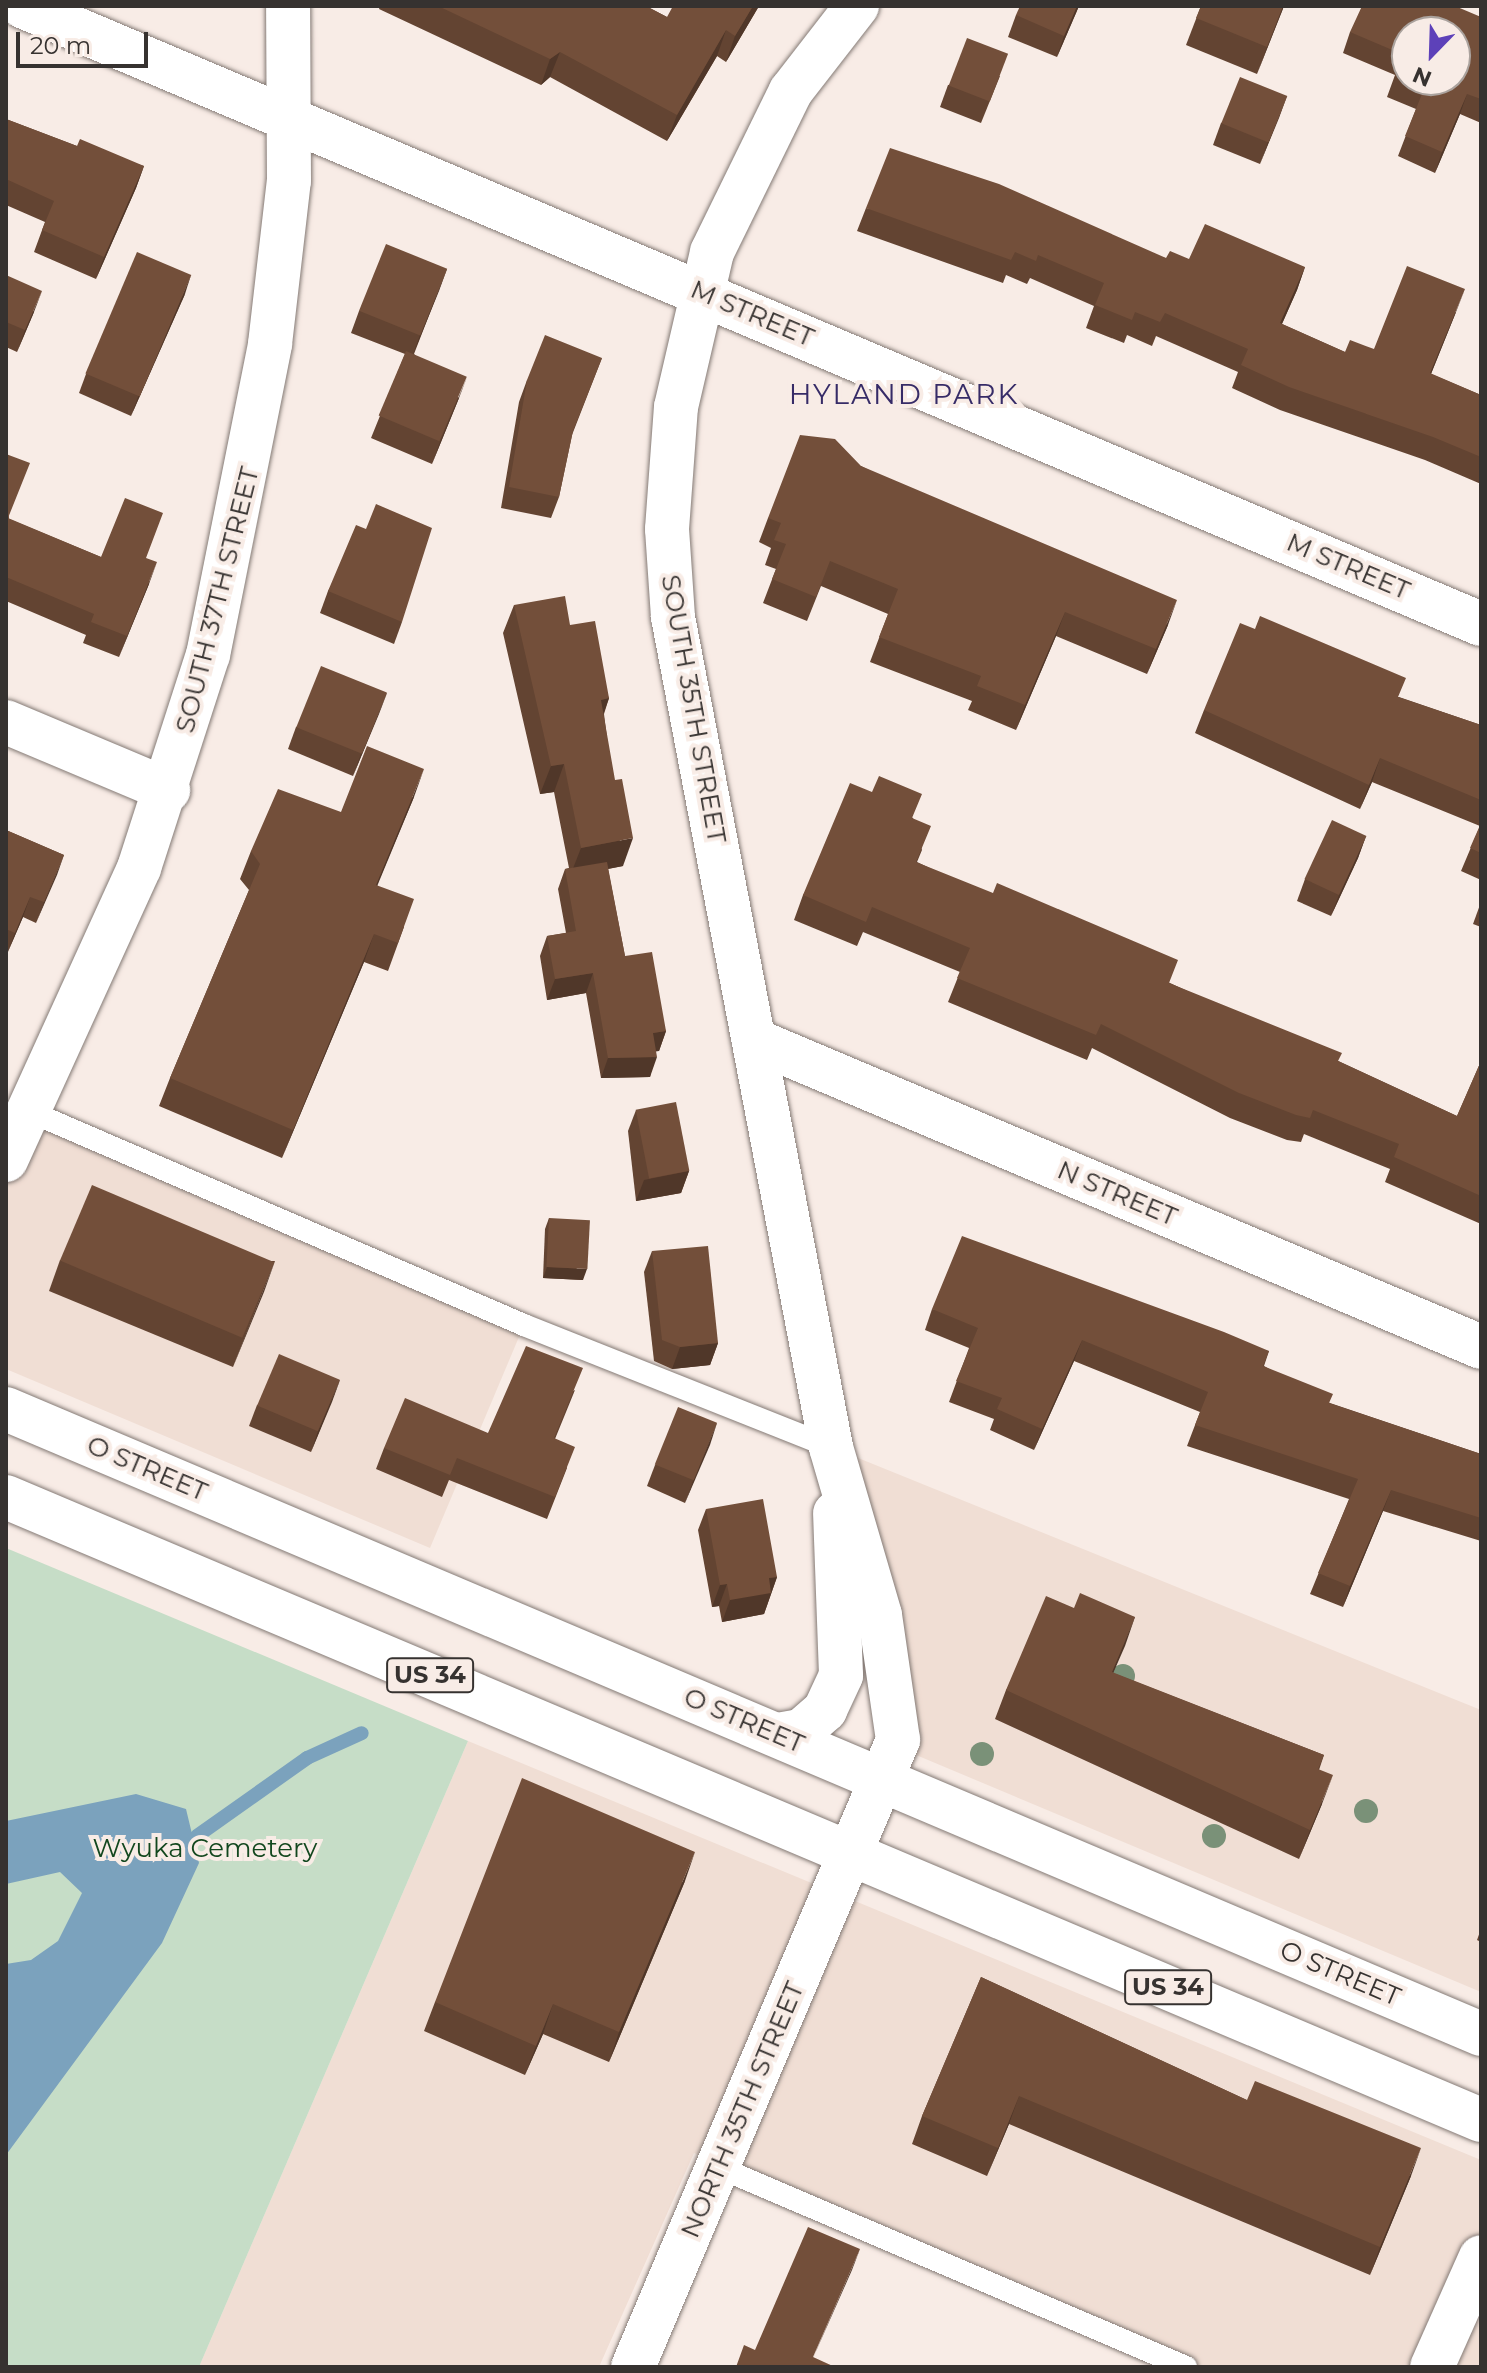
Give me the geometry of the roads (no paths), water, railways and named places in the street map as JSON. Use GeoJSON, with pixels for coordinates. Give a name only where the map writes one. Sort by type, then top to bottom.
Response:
{"type":"FeatureCollection","features":[{"type":"Feature","properties":{"kind":"street","name":"M STREET"},"geometry":{"type":"LineString","coordinates":[[22,6],[1481,624]]}},
{"type":"Feature","properties":{"kind":"street","name":"SOUTH 37TH STREET"},"geometry":{"type":"LineString","coordinates":[[6,1160],[109,944],[168,790],[208,655],[259,421],[289,181],[288,6]]}},
{"type":"Feature","properties":{"kind":"street","name":"SOUTH 35TH STREET"},"geometry":{"type":"LineString","coordinates":[[854,1854],[885,1781],[898,1740],[880,1615],[831,1447],[669,573],[671,442],[703,294],[726,215],[765,135],[857,6]]}},
{"type":"Feature","properties":{"kind":"street"},"geometry":{"type":"LineString","coordinates":[[6,722],[168,790]]}},
{"type":"Feature","properties":{"kind":"street","name":"N STREET"},"geometry":{"type":"LineString","coordinates":[[754,1040],[1481,1347]]}},
{"type":"Feature","properties":{"kind":"street","name":"O STREET"},"geometry":{"type":"LineString","coordinates":[[6,1409],[1481,2034]]}},
{"type":"Feature","properties":{"kind":"street","name":"SOUTH 35TH STREET"},"geometry":{"type":"LineString","coordinates":[[778,1735],[801,1731],[825,1710],[841,1675],[831,1447]]}},
{"type":"Feature","properties":{"kind":"street","name":"US 34"},"geometry":{"type":"LineString","coordinates":[[6,1497],[1481,2120]]}},
{"type":"Feature","properties":{"kind":"street","name":"NORTH 35TH STREET"},"geometry":{"type":"LineString","coordinates":[[633,2367],[854,1854]]}},
{"type":"Feature","properties":{"kind":"street"},"geometry":{"type":"LineString","coordinates":[[1432,2367],[1481,2257]]}},
{"type":"Feature","properties":{"kind":"lane"},"geometry":{"type":"LineString","coordinates":[[31,1112],[524,1325],[831,1447]]}},
{"type":"Feature","properties":{"kind":"lane"},"geometry":{"type":"LineString","coordinates":[[718,2167],[1186,2367]]}},
{"type":"Feature","properties":{"kind":"water"},"geometry":{"type":"Polygon","coordinates":[[[136,1794],[186,1809],[199,1863],[162,1943],[6,2155],[6,1964],[31,1960],[58,1941],[82,1893],[60,1872],[6,1884],[6,1821],[136,1794]]]}},
{"type":"Feature","properties":{"kind":"waterway"},"geometry":{"type":"LineString","coordinates":[[197,1836],[307,1758],[362,1733]]}},
{"type":"Feature","properties":{"kind":"district","name":"HYLAND PARK"},"geometry":{"type":"Point","coordinates":[904,394]}},
{"type":"Feature","properties":{"kind":"park label","name":"Wyuka Cemetery"},"geometry":{"type":"Point","coordinates":[205,1849]}}]}
